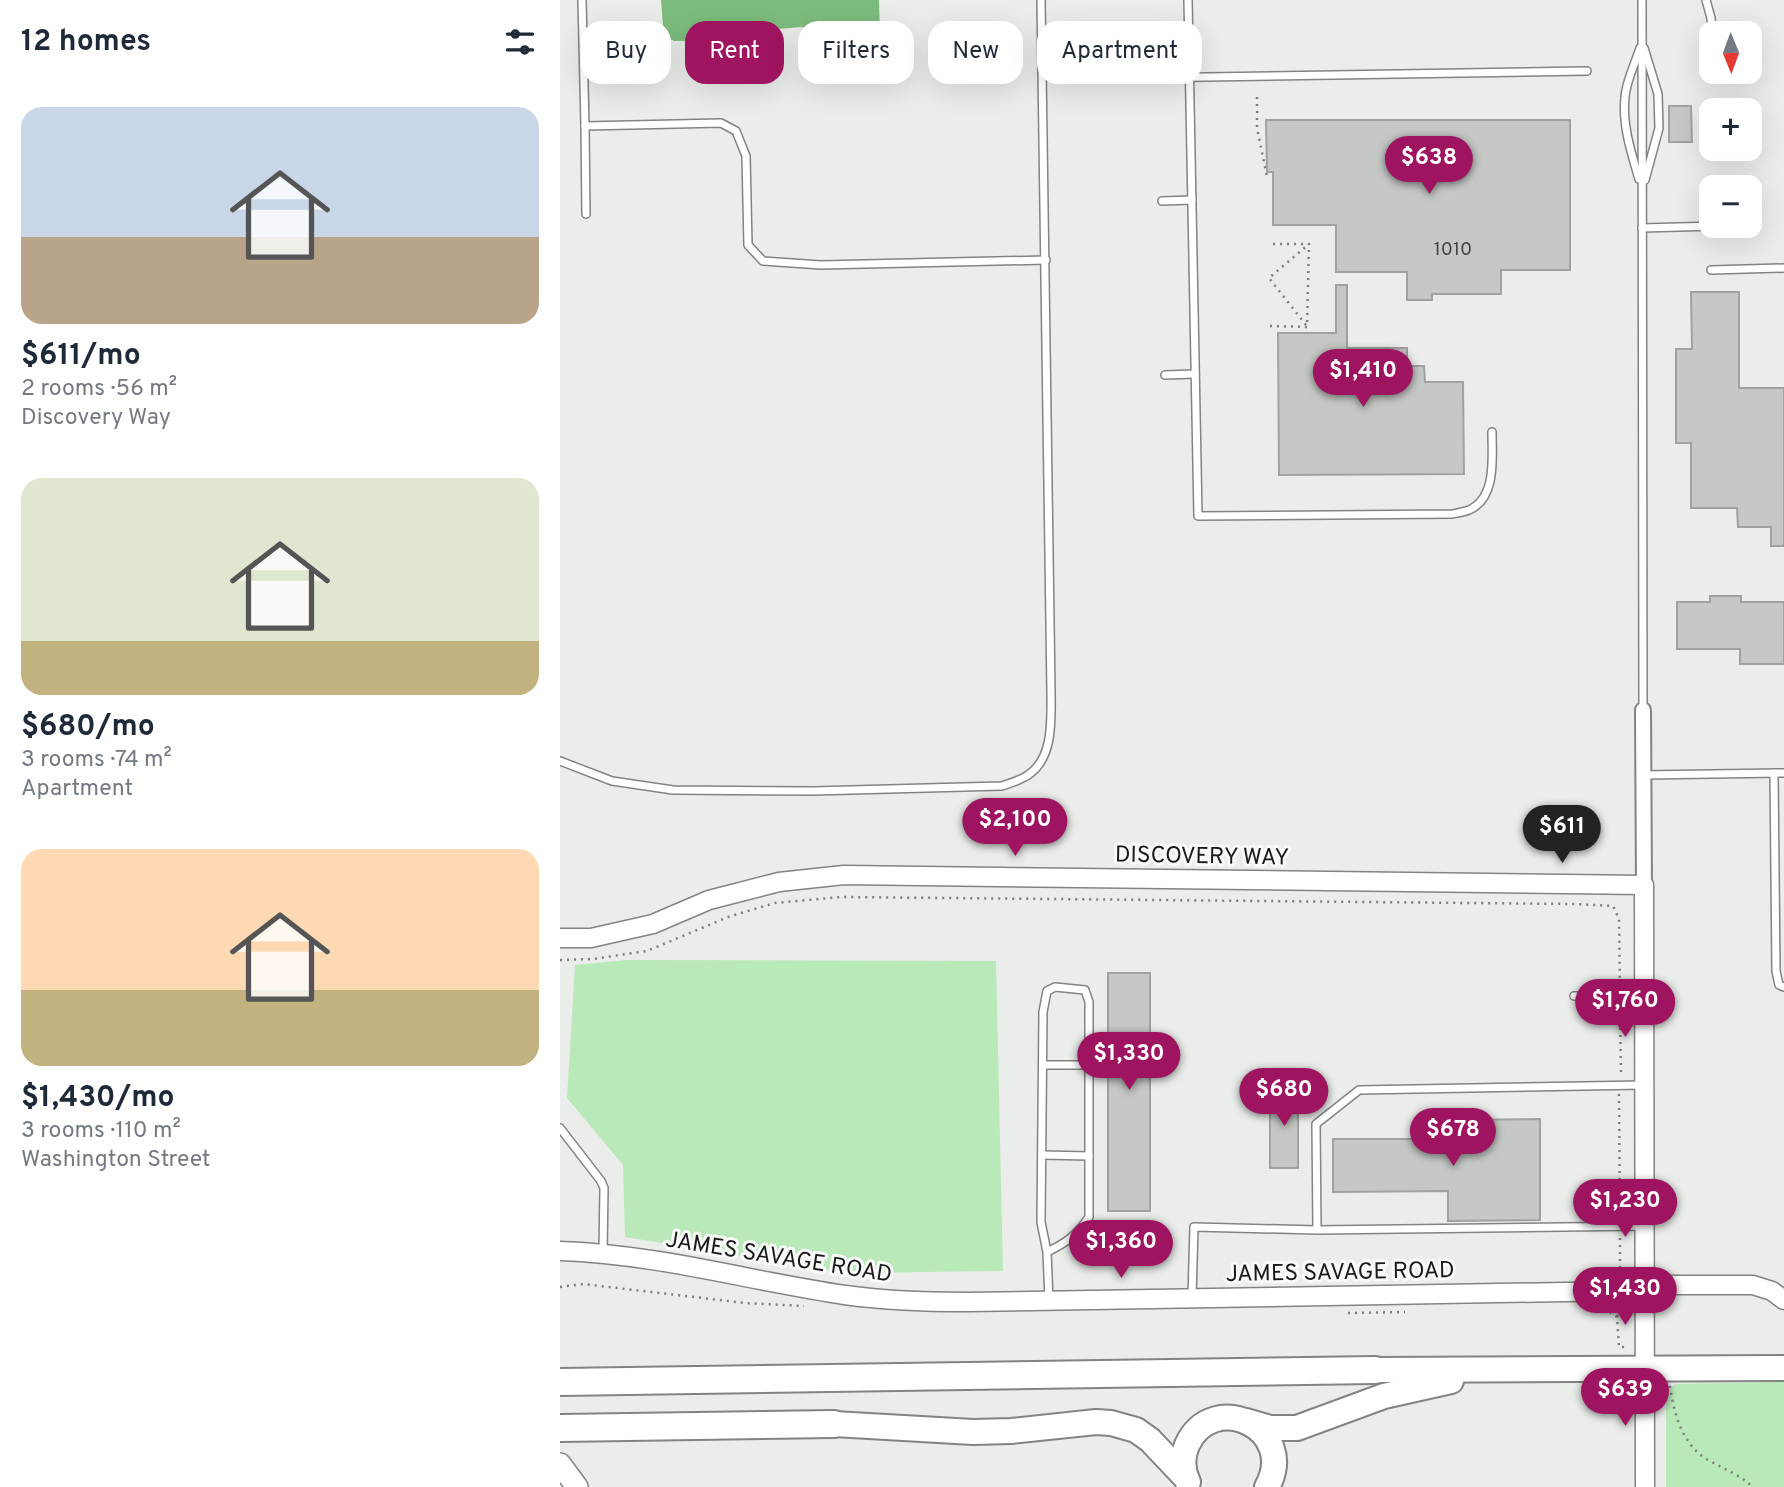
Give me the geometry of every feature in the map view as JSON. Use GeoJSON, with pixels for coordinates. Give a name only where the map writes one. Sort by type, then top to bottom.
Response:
{"type":"FeatureCollection","features":[{"type":"Feature","properties":{"kind":"highway"},"geometry":{"type":"LineString","coordinates":[[560,1382],[1485,1370],[1644,1358],[1669,1368],[1784,1368]]}},
{"type":"Feature","properties":{"kind":"highway"},"geometry":{"type":"LineString","coordinates":[[1185,1484],[1183,1458],[1189,1441],[1201,1427],[1219,1419],[1237,1418],[1270,1428],[1297,1428],[1384,1396],[1455,1380],[1485,1370]]}},
{"type":"Feature","properties":{"kind":"highway"},"geometry":{"type":"LineString","coordinates":[[1247,1421],[1262,1432],[1272,1448],[1274,1466],[1268,1487]]}},
{"type":"Feature","properties":{"kind":"highway"},"geometry":{"type":"LineString","coordinates":[[560,1428],[834,1424],[991,1432],[1096,1422],[1111,1423],[1136,1430],[1150,1440],[1185,1484]]}},
{"type":"Feature","properties":{"kind":"main road"},"geometry":{"type":"LineString","coordinates":[[560,1464],[578,1487]]}},
{"type":"Feature","properties":{"kind":"street"},"geometry":{"type":"LineString","coordinates":[[1643,710],[1645,1487]]}},
{"type":"Feature","properties":{"kind":"street","name":"DISCOVERY WAY"},"geometry":{"type":"LineString","coordinates":[[560,938],[591,938],[653,924],[709,900],[779,882],[844,875],[1644,885]]}},
{"type":"Feature","properties":{"kind":"street","name":"JAMES SAVAGE ROAD"},"geometry":{"type":"LineString","coordinates":[[560,1251],[603,1253],[883,1300],[929,1302],[1621,1291],[1644,1285],[1753,1285],[1772,1291],[1784,1300]]}},
{"type":"Feature","properties":{"kind":"lane"},"geometry":{"type":"LineString","coordinates":[[582,0],[586,214]]}},
{"type":"Feature","properties":{"kind":"lane"},"geometry":{"type":"LineString","coordinates":[[560,761],[612,781],[673,790],[813,791],[1002,786],[1030,774],[1045,753],[1051,726],[1041,0]]}},
{"type":"Feature","properties":{"kind":"lane"},"geometry":{"type":"LineString","coordinates":[[1188,0],[1189,21]]}},
{"type":"Feature","properties":{"kind":"lane"},"geometry":{"type":"LineString","coordinates":[[1642,0],[1643,710]]}},
{"type":"Feature","properties":{"kind":"lane"},"geometry":{"type":"LineString","coordinates":[[1706,0],[1711,21]]}},
{"type":"Feature","properties":{"kind":"lane"},"geometry":{"type":"LineString","coordinates":[[1642,41],[1625,94],[1624,110],[1625,128],[1642,188]]}},
{"type":"Feature","properties":{"kind":"lane"},"geometry":{"type":"LineString","coordinates":[[1642,41],[1658,94],[1659,128],[1642,188]]}},
{"type":"Feature","properties":{"kind":"lane"},"geometry":{"type":"LineString","coordinates":[[1202,77],[1587,71]]}},
{"type":"Feature","properties":{"kind":"lane"},"geometry":{"type":"LineString","coordinates":[[1190,84],[1198,516],[1452,514],[1469,510],[1482,501],[1492,475],[1492,432]]}},
{"type":"Feature","properties":{"kind":"lane"},"geometry":{"type":"LineString","coordinates":[[585,126],[721,123],[736,131],[746,156],[748,245],[763,261],[821,265],[1046,260]]}},
{"type":"Feature","properties":{"kind":"lane"},"geometry":{"type":"LineString","coordinates":[[1162,201],[1192,200]]}},
{"type":"Feature","properties":{"kind":"lane"},"geometry":{"type":"LineString","coordinates":[[1642,228],[1699,226]]}},
{"type":"Feature","properties":{"kind":"lane"},"geometry":{"type":"LineString","coordinates":[[1710,270],[1784,268]]}},
{"type":"Feature","properties":{"kind":"lane"},"geometry":{"type":"LineString","coordinates":[[1165,375],[1195,374]]}},
{"type":"Feature","properties":{"kind":"lane"},"geometry":{"type":"LineString","coordinates":[[1643,775],[1784,773]]}},
{"type":"Feature","properties":{"kind":"lane"},"geometry":{"type":"LineString","coordinates":[[1774,774],[1776,971],[1779,985],[1784,987]]}},
{"type":"Feature","properties":{"kind":"lane"},"geometry":{"type":"LineString","coordinates":[[1047,1252],[1068,1243],[1089,1217],[1089,1002],[1085,990],[1055,987],[1047,991],[1043,1012],[1041,1222],[1047,1252],[1049,1301]]}},
{"type":"Feature","properties":{"kind":"lane"},"geometry":{"type":"LineString","coordinates":[[1574,996],[1644,996]]}},
{"type":"Feature","properties":{"kind":"lane"},"geometry":{"type":"LineString","coordinates":[[1043,1065],[1089,1065]]}},
{"type":"Feature","properties":{"kind":"lane"},"geometry":{"type":"LineString","coordinates":[[1317,1230],[1316,1124],[1359,1090],[1644,1086]]}},
{"type":"Feature","properties":{"kind":"lane"},"geometry":{"type":"LineString","coordinates":[[560,1128],[604,1188],[603,1253]]}},
{"type":"Feature","properties":{"kind":"lane"},"geometry":{"type":"LineString","coordinates":[[1042,1154],[1089,1156]]}},
{"type":"Feature","properties":{"kind":"lane"},"geometry":{"type":"LineString","coordinates":[[1192,1298],[1194,1227],[1317,1230],[1644,1226]]}},
{"type":"Feature","properties":{"kind":"path"},"geometry":{"type":"LineString","coordinates":[[1257,97],[1257,128],[1267,177]]}},
{"type":"Feature","properties":{"kind":"path"},"geometry":{"type":"LineString","coordinates":[[1270,244],[1309,244]]}},
{"type":"Feature","properties":{"kind":"path"},"geometry":{"type":"LineString","coordinates":[[1307,327],[1269,278],[1309,244]]}},
{"type":"Feature","properties":{"kind":"path"},"geometry":{"type":"LineString","coordinates":[[1307,327],[1309,244]]}},
{"type":"Feature","properties":{"kind":"path"},"geometry":{"type":"LineString","coordinates":[[1270,326],[1307,327]]}},
{"type":"Feature","properties":{"kind":"path"},"geometry":{"type":"LineString","coordinates":[[560,960],[593,959],[648,951],[729,917],[775,903],[841,897],[1613,906],[1619,919],[1619,1348],[1644,1358]]}},
{"type":"Feature","properties":{"kind":"path"},"geometry":{"type":"LineString","coordinates":[[560,1286],[583,1284],[745,1303],[806,1306]]}},
{"type":"Feature","properties":{"kind":"path"},"geometry":{"type":"LineString","coordinates":[[1598,1308],[1606,1309],[1618,1317]]}},
{"type":"Feature","properties":{"kind":"path"},"geometry":{"type":"LineString","coordinates":[[1343,1313],[1408,1312]]}},
{"type":"Feature","properties":{"kind":"path"},"geometry":{"type":"LineString","coordinates":[[1669,1368],[1675,1416],[1690,1445],[1707,1460],[1737,1474],[1753,1487]]}},
{"type":"Feature","properties":{"kind":"shaded area"},"geometry":{"type":"Polygon","coordinates":[[[661,0],[879,0],[880,21],[798,21],[798,27],[784,28],[784,21],[685,21],[685,41],[671,39],[671,21],[663,21],[661,0]]]}},
{"type":"Feature","properties":{"kind":"shaded area"},"geometry":{"type":"Polygon","coordinates":[[[626,960],[996,961],[1003,1271],[846,1273],[625,1237],[623,1165],[567,1098],[575,965],[626,960]]]}},
{"type":"Feature","properties":{"kind":"shaded area"},"geometry":{"type":"Polygon","coordinates":[[[1784,1382],[1784,1487],[1666,1487],[1666,1392],[1675,1384],[1784,1382]]]}},
{"type":"Feature","properties":{"kind":"building"},"geometry":{"type":"Polygon","coordinates":[[[1669,106],[1691,106],[1692,142],[1669,142],[1669,106]]]}},
{"type":"Feature","properties":{"kind":"building"},"geometry":{"type":"Polygon","coordinates":[[[1266,120],[1570,120],[1570,270],[1501,270],[1501,294],[1432,294],[1432,300],[1407,300],[1407,272],[1336,272],[1336,225],[1273,225],[1273,172],[1267,172],[1266,120]]]}},
{"type":"Feature","properties":{"kind":"building"},"geometry":{"type":"Polygon","coordinates":[[[1336,285],[1347,285],[1347,348],[1407,348],[1407,366],[1424,366],[1425,382],[1463,382],[1464,474],[1279,475],[1278,333],[1336,333],[1336,285]]]}},
{"type":"Feature","properties":{"kind":"building"},"geometry":{"type":"Polygon","coordinates":[[[1691,292],[1739,292],[1739,388],[1784,388],[1784,546],[1771,546],[1771,527],[1738,527],[1737,508],[1691,508],[1691,443],[1676,443],[1676,349],[1692,349],[1691,292]]]}},
{"type":"Feature","properties":{"kind":"building"},"geometry":{"type":"Polygon","coordinates":[[[1710,596],[1741,596],[1741,602],[1784,602],[1784,664],[1740,664],[1740,649],[1677,649],[1677,602],[1710,602],[1710,596]]]}},
{"type":"Feature","properties":{"kind":"building"},"geometry":{"type":"Polygon","coordinates":[[[1108,973],[1150,973],[1150,1211],[1108,1211],[1108,973]]]}},
{"type":"Feature","properties":{"kind":"building"},"geometry":{"type":"Polygon","coordinates":[[[1270,1087],[1298,1087],[1298,1168],[1270,1168],[1270,1087]]]}},
{"type":"Feature","properties":{"kind":"building"},"geometry":{"type":"Polygon","coordinates":[[[1540,1119],[1540,1220],[1448,1221],[1448,1191],[1333,1192],[1333,1139],[1447,1139],[1447,1120],[1540,1119]]]}}]}
